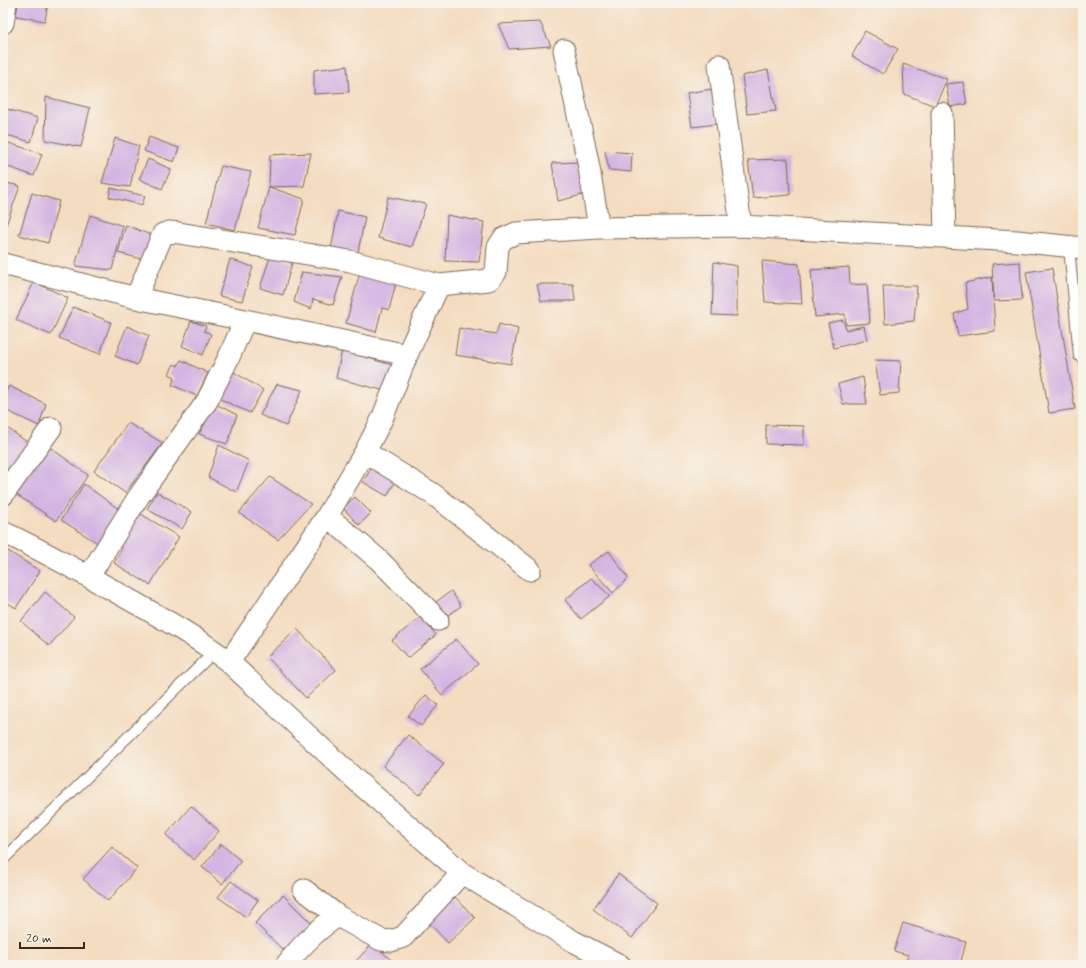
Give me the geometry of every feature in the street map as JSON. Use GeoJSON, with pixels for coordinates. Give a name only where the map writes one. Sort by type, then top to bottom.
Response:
{"type":"FeatureCollection","features":[{"type":"Feature","properties":{"kind":"street"},"geometry":{"type":"LineString","coordinates":[[3,23],[6,3]]}},
{"type":"Feature","properties":{"kind":"street"},"geometry":{"type":"LineString","coordinates":[[564,50],[588,162],[599,228]]}},
{"type":"Feature","properties":{"kind":"street"},"geometry":{"type":"LineString","coordinates":[[719,65],[741,226]]}},
{"type":"Feature","properties":{"kind":"street"},"geometry":{"type":"LineString","coordinates":[[942,113],[946,237]]}},
{"type":"Feature","properties":{"kind":"street"},"geometry":{"type":"LineString","coordinates":[[136,298],[163,234],[169,232],[203,236],[350,261],[439,285],[489,280],[496,272],[498,247],[503,239],[516,233],[599,228],[741,226],[1017,241],[1076,247]]}},
{"type":"Feature","properties":{"kind":"street"},"geometry":{"type":"LineString","coordinates":[[3,264],[136,298],[407,355]]}},
{"type":"Feature","properties":{"kind":"street"},"geometry":{"type":"LineString","coordinates":[[222,657],[327,516],[365,452],[382,418],[407,355],[439,285]]}},
{"type":"Feature","properties":{"kind":"street"},"geometry":{"type":"LineString","coordinates":[[89,576],[139,496],[207,401],[229,357],[245,320]]}},
{"type":"Feature","properties":{"kind":"street"},"geometry":{"type":"LineString","coordinates":[[3,495],[51,428]]}},
{"type":"Feature","properties":{"kind":"street"},"geometry":{"type":"LineString","coordinates":[[365,452],[433,494],[530,570]]}},
{"type":"Feature","properties":{"kind":"street"},"geometry":{"type":"LineString","coordinates":[[327,516],[379,560],[438,620]]}},
{"type":"Feature","properties":{"kind":"street"},"geometry":{"type":"LineString","coordinates":[[3,532],[89,576],[154,613],[222,657],[358,782],[462,873],[573,941],[620,965]]}},
{"type":"Feature","properties":{"kind":"street"},"geometry":{"type":"LineString","coordinates":[[304,890],[338,916],[381,940],[391,941],[403,936],[462,873]]}},
{"type":"Feature","properties":{"kind":"street"},"geometry":{"type":"LineString","coordinates":[[286,965],[312,935],[338,916]]}},
{"type":"Feature","properties":{"kind":"lane"},"geometry":{"type":"LineString","coordinates":[[1076,247],[1079,356]]}},
{"type":"Feature","properties":{"kind":"lane"},"geometry":{"type":"LineString","coordinates":[[3,860],[222,657]]}},
{"type":"Feature","properties":{"kind":"building"},"geometry":{"type":"Polygon","coordinates":[[[18,3],[48,3],[45,21],[16,16],[18,3]]]}},
{"type":"Feature","properties":{"kind":"building"},"geometry":{"type":"Polygon","coordinates":[[[540,22],[551,46],[509,49],[498,24],[540,22]]]}},
{"type":"Feature","properties":{"kind":"building"},"geometry":{"type":"Polygon","coordinates":[[[865,31],[898,49],[883,74],[852,56],[865,31]]]}},
{"type":"Feature","properties":{"kind":"building"},"geometry":{"type":"Polygon","coordinates":[[[903,64],[947,79],[935,106],[904,94],[903,64]]]}},
{"type":"Feature","properties":{"kind":"building"},"geometry":{"type":"Polygon","coordinates":[[[347,66],[349,92],[314,94],[314,70],[347,66]]]}},
{"type":"Feature","properties":{"kind":"building"},"geometry":{"type":"Polygon","coordinates":[[[768,70],[776,111],[747,114],[742,76],[768,70]]]}},
{"type":"Feature","properties":{"kind":"building"},"geometry":{"type":"Polygon","coordinates":[[[963,82],[967,104],[950,107],[946,84],[963,82]]]}},
{"type":"Feature","properties":{"kind":"building"},"geometry":{"type":"Polygon","coordinates":[[[712,89],[717,124],[692,127],[687,93],[712,89]]]}},
{"type":"Feature","properties":{"kind":"building"},"geometry":{"type":"Polygon","coordinates":[[[46,97],[90,108],[81,147],[45,140],[46,97]]]}},
{"type":"Feature","properties":{"kind":"building"},"geometry":{"type":"Polygon","coordinates":[[[3,108],[38,118],[31,142],[3,134],[3,108]]]}},
{"type":"Feature","properties":{"kind":"building"},"geometry":{"type":"Polygon","coordinates":[[[149,137],[179,148],[174,162],[144,151],[149,137]]]}},
{"type":"Feature","properties":{"kind":"building"},"geometry":{"type":"Polygon","coordinates":[[[115,138],[139,146],[130,187],[102,183],[115,138]]]}},
{"type":"Feature","properties":{"kind":"building"},"geometry":{"type":"Polygon","coordinates":[[[3,141],[42,154],[34,176],[3,165],[3,141]]]}},
{"type":"Feature","properties":{"kind":"building"},"geometry":{"type":"Polygon","coordinates":[[[605,151],[632,153],[631,172],[609,170],[605,151]]]}},
{"type":"Feature","properties":{"kind":"building"},"geometry":{"type":"Polygon","coordinates":[[[311,153],[304,186],[269,187],[270,155],[311,153]]]}},
{"type":"Feature","properties":{"kind":"building"},"geometry":{"type":"Polygon","coordinates":[[[148,159],[171,169],[162,189],[139,179],[148,159]]]}},
{"type":"Feature","properties":{"kind":"building"},"geometry":{"type":"Polygon","coordinates":[[[788,159],[790,195],[753,198],[748,160],[788,159]]]}},
{"type":"Feature","properties":{"kind":"building"},"geometry":{"type":"Polygon","coordinates":[[[582,162],[586,194],[558,201],[552,163],[582,162]]]}},
{"type":"Feature","properties":{"kind":"building"},"geometry":{"type":"Polygon","coordinates":[[[221,166],[251,172],[235,230],[206,223],[221,166]]]}},
{"type":"Feature","properties":{"kind":"building"},"geometry":{"type":"Polygon","coordinates":[[[3,182],[20,186],[4,231],[3,231],[3,182]]]}},
{"type":"Feature","properties":{"kind":"building"},"geometry":{"type":"Polygon","coordinates":[[[269,187],[304,199],[295,235],[258,228],[269,187]]]}},
{"type":"Feature","properties":{"kind":"building"},"geometry":{"type":"Polygon","coordinates":[[[111,188],[145,196],[142,205],[109,197],[111,188]]]}},
{"type":"Feature","properties":{"kind":"building"},"geometry":{"type":"Polygon","coordinates":[[[32,193],[59,201],[48,243],[19,235],[32,193]]]}},
{"type":"Feature","properties":{"kind":"building"},"geometry":{"type":"Polygon","coordinates":[[[388,197],[426,204],[412,247],[378,238],[388,197]]]}},
{"type":"Feature","properties":{"kind":"building"},"geometry":{"type":"Polygon","coordinates":[[[338,211],[365,217],[358,252],[331,250],[338,211]]]}},
{"type":"Feature","properties":{"kind":"building"},"geometry":{"type":"Polygon","coordinates":[[[90,215],[123,226],[112,270],[75,266],[90,215]]]}},
{"type":"Feature","properties":{"kind":"building"},"geometry":{"type":"Polygon","coordinates":[[[447,215],[484,222],[479,262],[445,261],[447,215]]]}},
{"type":"Feature","properties":{"kind":"building"},"geometry":{"type":"Polygon","coordinates":[[[126,225],[158,238],[150,261],[118,253],[126,225]]]}},
{"type":"Feature","properties":{"kind":"building"},"geometry":{"type":"Polygon","coordinates":[[[271,254],[292,263],[283,295],[260,288],[271,254]]]}},
{"type":"Feature","properties":{"kind":"building"},"geometry":{"type":"Polygon","coordinates":[[[230,259],[253,267],[242,301],[219,296],[230,259]]]}},
{"type":"Feature","properties":{"kind":"building"},"geometry":{"type":"Polygon","coordinates":[[[762,261],[799,264],[802,304],[765,302],[762,261]]]}},
{"type":"Feature","properties":{"kind":"building"},"geometry":{"type":"Polygon","coordinates":[[[714,262],[737,266],[737,316],[712,315],[714,262]]]}},
{"type":"Feature","properties":{"kind":"building"},"geometry":{"type":"Polygon","coordinates":[[[1020,262],[1022,300],[994,301],[992,264],[1020,262]]]}},
{"type":"Feature","properties":{"kind":"building"},"geometry":{"type":"Polygon","coordinates":[[[849,267],[850,285],[867,284],[870,323],[846,325],[845,314],[815,317],[811,270],[849,267]]]}},
{"type":"Feature","properties":{"kind":"building"},"geometry":{"type":"Polygon","coordinates":[[[1052,268],[1075,409],[1049,413],[1026,272],[1052,268]]]}},
{"type":"Feature","properties":{"kind":"building"},"geometry":{"type":"Polygon","coordinates":[[[361,269],[397,279],[389,310],[382,308],[376,332],[346,323],[361,269]]]}},
{"type":"Feature","properties":{"kind":"building"},"geometry":{"type":"Polygon","coordinates":[[[302,272],[342,277],[333,305],[313,299],[311,309],[294,302],[302,272]]]}},
{"type":"Feature","properties":{"kind":"building"},"geometry":{"type":"Polygon","coordinates":[[[992,277],[995,331],[958,336],[954,314],[968,309],[965,283],[992,277]]]}},
{"type":"Feature","properties":{"kind":"building"},"geometry":{"type":"Polygon","coordinates":[[[34,282],[68,298],[51,335],[16,320],[34,282]]]}},
{"type":"Feature","properties":{"kind":"building"},"geometry":{"type":"Polygon","coordinates":[[[537,284],[573,284],[575,301],[541,301],[537,284]]]}},
{"type":"Feature","properties":{"kind":"building"},"geometry":{"type":"Polygon","coordinates":[[[883,286],[917,286],[914,321],[885,324],[883,286]]]}},
{"type":"Feature","properties":{"kind":"building"},"geometry":{"type":"Polygon","coordinates":[[[73,307],[111,322],[100,354],[59,338],[73,307]]]}},
{"type":"Feature","properties":{"kind":"building"},"geometry":{"type":"Polygon","coordinates":[[[843,320],[846,330],[864,326],[867,340],[834,348],[828,323],[843,320]]]}},
{"type":"Feature","properties":{"kind":"building"},"geometry":{"type":"Polygon","coordinates":[[[191,321],[206,326],[204,331],[211,334],[203,355],[182,346],[191,321]]]}},
{"type":"Feature","properties":{"kind":"building"},"geometry":{"type":"Polygon","coordinates":[[[499,324],[518,329],[511,364],[455,355],[459,328],[496,334],[499,324]]]}},
{"type":"Feature","properties":{"kind":"building"},"geometry":{"type":"Polygon","coordinates":[[[127,326],[149,336],[137,365],[115,356],[127,326]]]}},
{"type":"Feature","properties":{"kind":"building"},"geometry":{"type":"Polygon","coordinates":[[[342,350],[395,366],[389,392],[336,378],[342,350]]]}},
{"type":"Feature","properties":{"kind":"building"},"geometry":{"type":"Polygon","coordinates":[[[181,360],[208,373],[197,396],[172,385],[175,377],[169,374],[174,364],[178,366],[181,360]]]}},
{"type":"Feature","properties":{"kind":"building"},"geometry":{"type":"Polygon","coordinates":[[[875,360],[901,361],[899,393],[880,395],[875,360]]]}},
{"type":"Feature","properties":{"kind":"building"},"geometry":{"type":"Polygon","coordinates":[[[232,371],[263,390],[250,413],[218,398],[232,371]]]}},
{"type":"Feature","properties":{"kind":"building"},"geometry":{"type":"Polygon","coordinates":[[[863,377],[867,404],[843,404],[838,384],[863,377]]]}},
{"type":"Feature","properties":{"kind":"building"},"geometry":{"type":"Polygon","coordinates":[[[277,384],[302,390],[286,426],[260,415],[277,384]]]}},
{"type":"Feature","properties":{"kind":"building"},"geometry":{"type":"Polygon","coordinates":[[[9,386],[46,404],[39,426],[3,409],[3,397],[9,386]]]}},
{"type":"Feature","properties":{"kind":"building"},"geometry":{"type":"Polygon","coordinates":[[[216,404],[237,415],[227,444],[199,434],[216,404]]]}},
{"type":"Feature","properties":{"kind":"building"},"geometry":{"type":"Polygon","coordinates":[[[128,423],[163,443],[125,493],[94,471],[128,423]]]}},
{"type":"Feature","properties":{"kind":"building"},"geometry":{"type":"Polygon","coordinates":[[[3,425],[30,444],[3,481],[3,425]]]}},
{"type":"Feature","properties":{"kind":"building"},"geometry":{"type":"Polygon","coordinates":[[[766,425],[804,426],[804,445],[766,444],[766,425]]]}},
{"type":"Feature","properties":{"kind":"building"},"geometry":{"type":"Polygon","coordinates":[[[219,445],[249,461],[236,492],[208,477],[219,445]]]}},
{"type":"Feature","properties":{"kind":"building"},"geometry":{"type":"Polygon","coordinates":[[[48,446],[88,475],[56,521],[14,493],[48,446]]]}},
{"type":"Feature","properties":{"kind":"building"},"geometry":{"type":"Polygon","coordinates":[[[372,467],[396,480],[387,496],[363,482],[372,467]]]}},
{"type":"Feature","properties":{"kind":"building"},"geometry":{"type":"Polygon","coordinates":[[[270,477],[311,504],[278,540],[239,513],[270,477]]]}},
{"type":"Feature","properties":{"kind":"building"},"geometry":{"type":"Polygon","coordinates":[[[84,484],[121,511],[99,544],[61,520],[84,484]]]}},
{"type":"Feature","properties":{"kind":"building"},"geometry":{"type":"Polygon","coordinates":[[[157,492],[192,512],[182,529],[147,509],[157,492]]]}},
{"type":"Feature","properties":{"kind":"building"},"geometry":{"type":"Polygon","coordinates":[[[355,497],[371,513],[359,525],[343,508],[355,497]]]}},
{"type":"Feature","properties":{"kind":"building"},"geometry":{"type":"Polygon","coordinates":[[[136,511],[179,537],[150,585],[114,563],[122,548],[116,544],[136,511]]]}},
{"type":"Feature","properties":{"kind":"building"},"geometry":{"type":"Polygon","coordinates":[[[3,548],[40,571],[16,608],[3,600],[3,548]]]}},
{"type":"Feature","properties":{"kind":"building"},"geometry":{"type":"Polygon","coordinates":[[[609,551],[628,578],[613,593],[588,565],[609,551]]]}},
{"type":"Feature","properties":{"kind":"building"},"geometry":{"type":"Polygon","coordinates":[[[591,578],[610,596],[581,619],[565,600],[591,578]]]}},
{"type":"Feature","properties":{"kind":"building"},"geometry":{"type":"Polygon","coordinates":[[[451,591],[461,606],[443,619],[432,605],[451,591]]]}},
{"type":"Feature","properties":{"kind":"building"},"geometry":{"type":"Polygon","coordinates":[[[45,592],[74,617],[49,646],[21,621],[45,592]]]}},
{"type":"Feature","properties":{"kind":"building"},"geometry":{"type":"Polygon","coordinates":[[[421,617],[436,635],[408,658],[392,640],[421,617]]]}},
{"type":"Feature","properties":{"kind":"building"},"geometry":{"type":"Polygon","coordinates":[[[297,629],[336,670],[306,698],[267,657],[297,629]]]}},
{"type":"Feature","properties":{"kind":"building"},"geometry":{"type":"Polygon","coordinates":[[[456,639],[478,664],[442,695],[420,669],[456,639]]]}},
{"type":"Feature","properties":{"kind":"building"},"geometry":{"type":"Polygon","coordinates":[[[426,695],[438,705],[421,726],[408,716],[426,695]]]}},
{"type":"Feature","properties":{"kind":"building"},"geometry":{"type":"Polygon","coordinates":[[[408,735],[444,764],[419,795],[383,766],[408,735]]]}},
{"type":"Feature","properties":{"kind":"building"},"geometry":{"type":"Polygon","coordinates":[[[191,806],[219,831],[194,860],[166,835],[191,806]]]}},
{"type":"Feature","properties":{"kind":"building"},"geometry":{"type":"Polygon","coordinates":[[[221,844],[241,861],[222,884],[202,867],[221,844]]]}},
{"type":"Feature","properties":{"kind":"building"},"geometry":{"type":"Polygon","coordinates":[[[112,847],[137,868],[108,901],[83,879],[112,847]]]}},
{"type":"Feature","properties":{"kind":"building"},"geometry":{"type":"Polygon","coordinates":[[[618,874],[657,903],[632,938],[593,909],[618,874]]]}},
{"type":"Feature","properties":{"kind":"building"},"geometry":{"type":"Polygon","coordinates":[[[231,881],[258,900],[246,917],[218,897],[231,881]]]}},
{"type":"Feature","properties":{"kind":"building"},"geometry":{"type":"Polygon","coordinates":[[[283,895],[311,923],[283,950],[255,923],[283,895]]]}},
{"type":"Feature","properties":{"kind":"building"},"geometry":{"type":"Polygon","coordinates":[[[455,897],[475,918],[448,943],[428,922],[455,897]]]}},
{"type":"Feature","properties":{"kind":"building"},"geometry":{"type":"Polygon","coordinates":[[[903,923],[966,942],[960,965],[905,965],[908,955],[894,951],[903,923]]]}},
{"type":"Feature","properties":{"kind":"building"},"geometry":{"type":"Polygon","coordinates":[[[373,943],[391,960],[387,965],[356,965],[354,963],[373,943]]]}}]}
